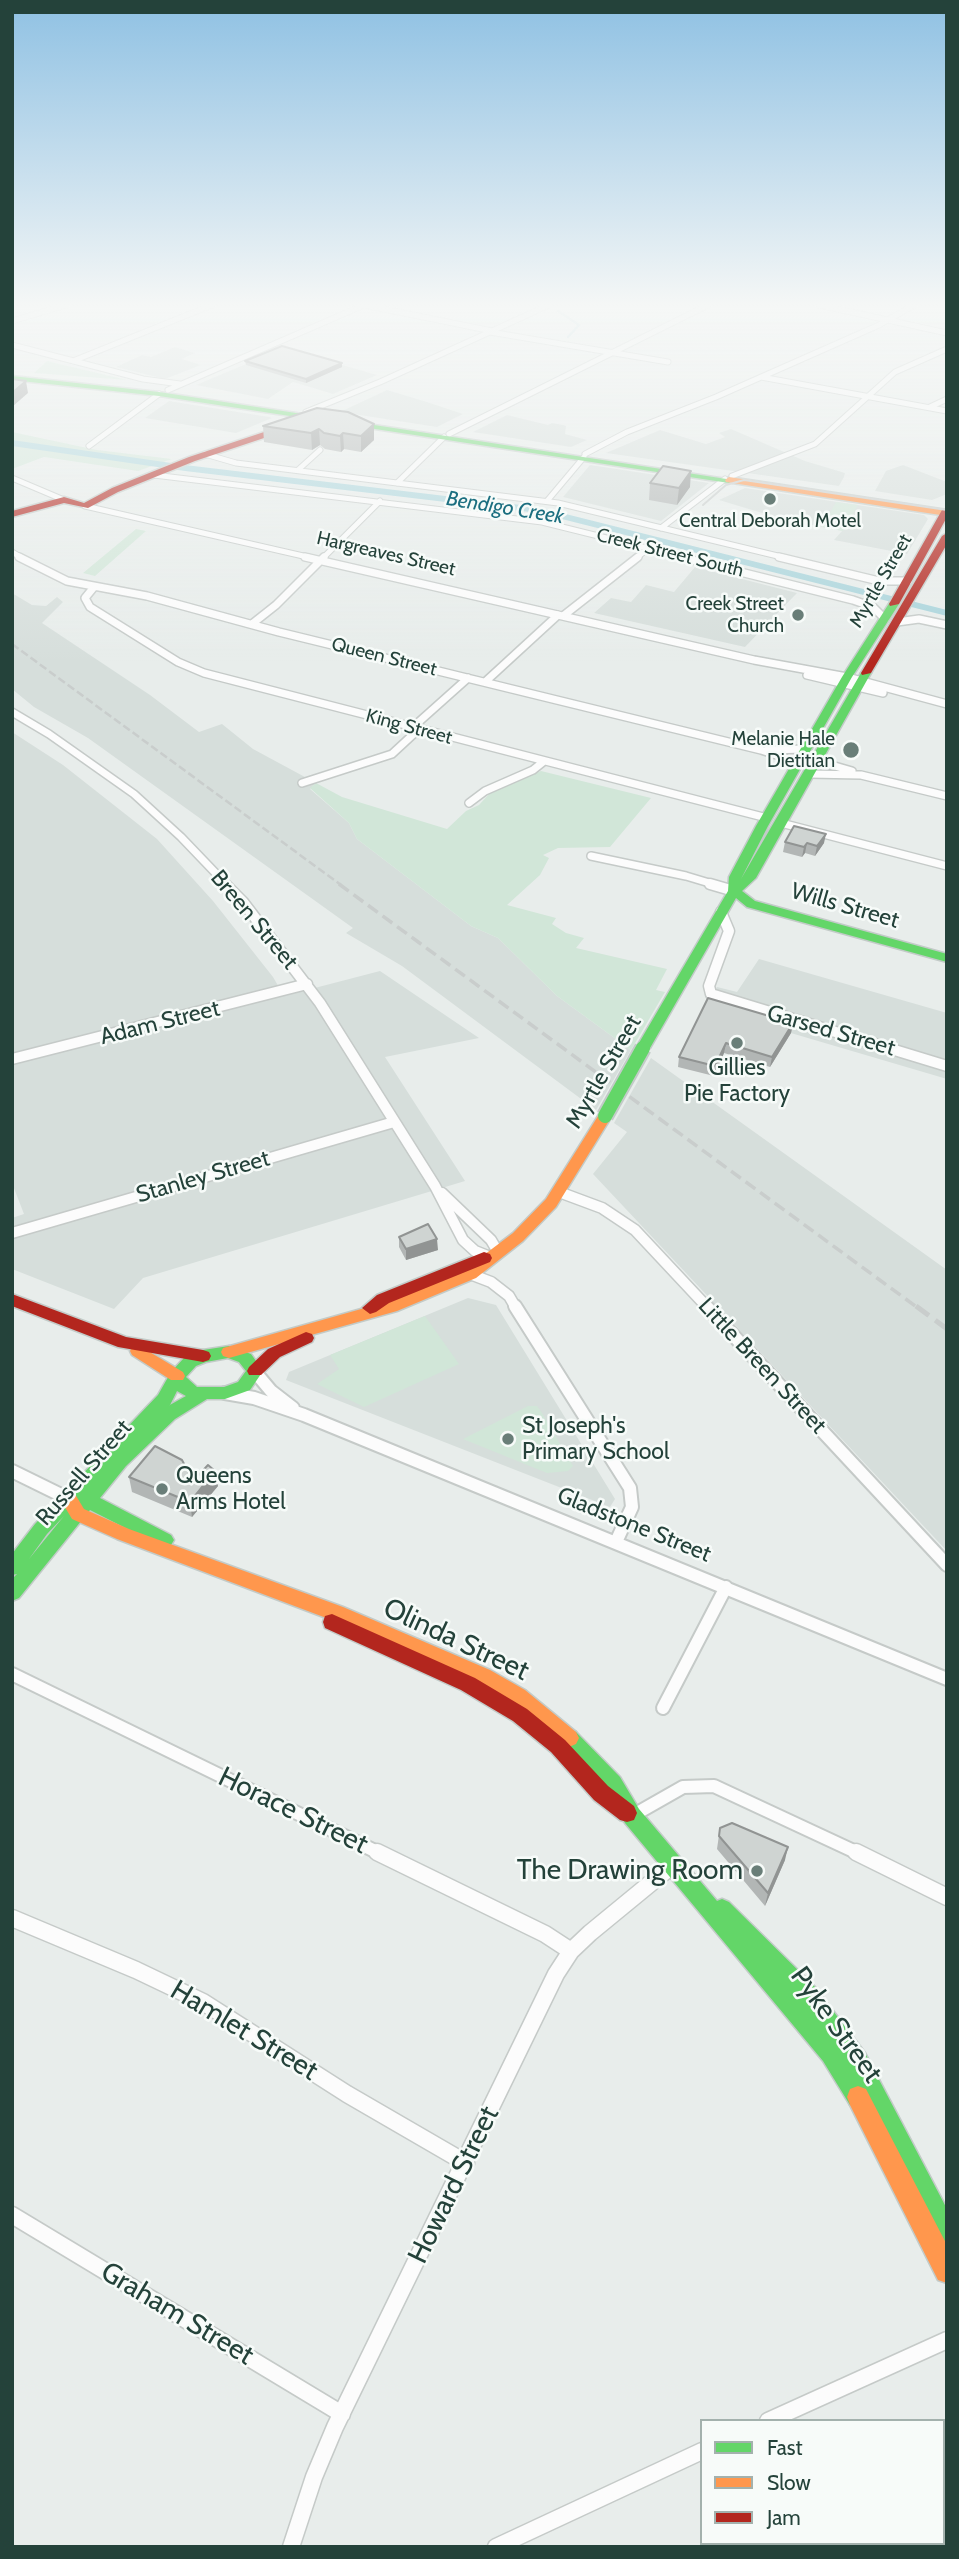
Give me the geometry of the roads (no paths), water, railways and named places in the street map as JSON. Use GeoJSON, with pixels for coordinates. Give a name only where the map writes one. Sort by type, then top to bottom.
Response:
{"type":"FeatureCollection","features":[{"type":"Feature","properties":{"kind":"main road"},"geometry":{"type":"LineString","coordinates":[[85,506],[205,454],[283,424]]}},
{"type":"Feature","properties":{"kind":"main road"},"geometry":{"type":"LineString","coordinates":[[370,424],[741,476],[946,510]]}},
{"type":"Feature","properties":{"kind":"main road"},"geometry":{"type":"LineString","coordinates":[[12,514],[64,500]]}},
{"type":"Feature","properties":{"kind":"main road","name":"Hargreaves Street"},"geometry":{"type":"LineString","coordinates":[[64,500],[85,506]]}},
{"type":"Feature","properties":{"kind":"main road","name":"Myrtle Street"},"geometry":{"type":"LineString","coordinates":[[900,604],[946,510]]}},
{"type":"Feature","properties":{"kind":"main road","name":"Myrtle Street"},"geometry":{"type":"LineString","coordinates":[[203,1356],[229,1352],[364,1312],[391,1307],[470,1274],[533,1224],[559,1192],[605,1116],[734,891],[735,877],[774,820],[900,604],[947,537]]}},
{"type":"Feature","properties":{"kind":"main road","name":"Wills Street"},"geometry":{"type":"LineString","coordinates":[[734,891],[947,947]]}},
{"type":"Feature","properties":{"kind":"main road","name":"Wills Street"},"geometry":{"type":"LineString","coordinates":[[734,891],[751,904],[947,958]]}},
{"type":"Feature","properties":{"kind":"main road","name":"Myrtle Street"},"geometry":{"type":"LineString","coordinates":[[225,1393],[244,1386],[274,1353],[364,1312],[383,1299],[494,1254]]}},
{"type":"Feature","properties":{"kind":"main road"},"geometry":{"type":"LineString","coordinates":[[12,1300],[124,1343],[162,1364],[178,1377],[184,1387],[201,1395],[225,1393]]}},
{"type":"Feature","properties":{"kind":"main road"},"geometry":{"type":"LineString","coordinates":[[124,1343],[203,1356]]}},
{"type":"Feature","properties":{"kind":"main road"},"geometry":{"type":"LineString","coordinates":[[229,1352],[245,1357],[255,1371]]}},
{"type":"Feature","properties":{"kind":"main road","name":"Russell Street"},"geometry":{"type":"LineString","coordinates":[[12,1568],[69,1499],[150,1415],[190,1362],[203,1356]]}},
{"type":"Feature","properties":{"kind":"main road","name":"Russell Street"},"geometry":{"type":"LineString","coordinates":[[12,1593],[120,1461],[178,1407],[201,1395]]}},
{"type":"Feature","properties":{"kind":"main road","name":"Olinda Street"},"geometry":{"type":"LineString","coordinates":[[69,1499],[83,1507],[123,1517],[196,1559],[255,1584],[375,1644],[492,1697],[543,1732],[601,1793],[632,1816]]}},
{"type":"Feature","properties":{"kind":"main road","name":"Pyke Street"},"geometry":{"type":"LineString","coordinates":[[632,1816],[831,2053],[859,2098],[947,2271]]}},
{"type":"Feature","properties":{"kind":"main road","name":"Pyke Street"},"geometry":{"type":"LineString","coordinates":[[674,1864],[763,1948],[807,1995],[840,2037],[871,2085],[947,2234]]}},
{"type":"Feature","properties":{"kind":"street"},"geometry":{"type":"LineString","coordinates":[[89,446],[120,424]]}},
{"type":"Feature","properties":{"kind":"street"},"geometry":{"type":"LineString","coordinates":[[397,483],[447,436],[470,424]]}},
{"type":"Feature","properties":{"kind":"street"},"geometry":{"type":"LineString","coordinates":[[547,501],[584,456],[608,441],[648,424]]}},
{"type":"Feature","properties":{"kind":"street"},"geometry":{"type":"LineString","coordinates":[[661,528],[741,476],[820,441],[839,424]]}},
{"type":"Feature","properties":{"kind":"street"},"geometry":{"type":"LineString","coordinates":[[298,470],[320,450]]}},
{"type":"Feature","properties":{"kind":"street"},"geometry":{"type":"LineString","coordinates":[[205,454],[229,461],[547,501],[879,582],[919,619],[947,625]]}},
{"type":"Feature","properties":{"kind":"street","name":"Creek Street South"},"geometry":{"type":"LineString","coordinates":[[160,475],[533,520],[859,601],[875,608],[900,604]]}},
{"type":"Feature","properties":{"kind":"street","name":"Hargreaves Street"},"geometry":{"type":"LineString","coordinates":[[12,478],[64,500]]}},
{"type":"Feature","properties":{"kind":"street"},"geometry":{"type":"LineString","coordinates":[[252,624],[276,605],[380,502]]}},
{"type":"Feature","properties":{"kind":"street","name":"Hargreaves Street"},"geometry":{"type":"LineString","coordinates":[[85,506],[947,704]]}},
{"type":"Feature","properties":{"kind":"street"},"geometry":{"type":"LineString","coordinates":[[485,682],[560,616],[649,548]]}},
{"type":"Feature","properties":{"kind":"street","name":"Queen Street"},"geometry":{"type":"LineString","coordinates":[[12,552],[50,575],[94,587],[147,596],[947,796]]}},
{"type":"Feature","properties":{"kind":"street","name":"King Street"},"geometry":{"type":"LineString","coordinates":[[94,587],[85,598],[90,607],[190,668],[218,678],[947,866]]}},
{"type":"Feature","properties":{"kind":"street"},"geometry":{"type":"LineString","coordinates":[[302,783],[392,754],[468,678]]}},
{"type":"Feature","properties":{"kind":"street","name":"Breen Street"},"geometry":{"type":"LineString","coordinates":[[12,712],[117,781],[149,807],[243,902],[307,984],[435,1186],[463,1240],[475,1251],[494,1254],[491,1240],[435,1186]]}},
{"type":"Feature","properties":{"kind":"street","name":"Queen Street"},"geometry":{"type":"LineString","coordinates":[[761,750],[861,775]]}},
{"type":"Feature","properties":{"kind":"street"},"geometry":{"type":"LineString","coordinates":[[469,803],[485,791],[537,768],[543,762]]}},
{"type":"Feature","properties":{"kind":"street","name":"Wills Street"},"geometry":{"type":"LineString","coordinates":[[591,856],[686,876],[734,891]]}},
{"type":"Feature","properties":{"kind":"street","name":"Garsed Street"},"geometry":{"type":"LineString","coordinates":[[721,912],[729,929],[709,993],[947,1066]]}},
{"type":"Feature","properties":{"kind":"street","name":"Adam Street"},"geometry":{"type":"LineString","coordinates":[[12,1059],[307,984]]}},
{"type":"Feature","properties":{"kind":"street","name":"Stanley Street"},"geometry":{"type":"LineString","coordinates":[[12,1233],[394,1122]]}},
{"type":"Feature","properties":{"kind":"street","name":"Little Breen Street"},"geometry":{"type":"LineString","coordinates":[[559,1192],[602,1208],[635,1230],[947,1565]]}},
{"type":"Feature","properties":{"kind":"street"},"geometry":{"type":"LineString","coordinates":[[470,1274],[491,1282],[509,1296],[630,1488],[632,1507],[616,1542]]}},
{"type":"Feature","properties":{"kind":"street","name":"Gladstone Street"},"geometry":{"type":"LineString","coordinates":[[255,1371],[280,1399],[304,1415]]}},
{"type":"Feature","properties":{"kind":"street","name":"Gladstone Street"},"geometry":{"type":"LineString","coordinates":[[225,1393],[254,1398],[304,1415],[947,1679]]}},
{"type":"Feature","properties":{"kind":"street","name":"Olinda Street"},"geometry":{"type":"LineString","coordinates":[[12,1471],[69,1499]]}},
{"type":"Feature","properties":{"kind":"street"},"geometry":{"type":"LineString","coordinates":[[663,1708],[726,1587]]}},
{"type":"Feature","properties":{"kind":"street","name":"Horace Street"},"geometry":{"type":"LineString","coordinates":[[12,1674],[545,1934],[571,1951]]}},
{"type":"Feature","properties":{"kind":"street"},"geometry":{"type":"LineString","coordinates":[[632,1816],[682,1787],[714,1786],[768,1809],[947,1897]]}},
{"type":"Feature","properties":{"kind":"street","name":"Howard Street"},"geometry":{"type":"LineString","coordinates":[[291,2547],[314,2477],[342,2414],[556,1974],[571,1951],[610,1915],[674,1864]]}},
{"type":"Feature","properties":{"kind":"street","name":"Hamlet Street"},"geometry":{"type":"LineString","coordinates":[[12,1919],[113,1959],[204,2002],[347,2094],[466,2163]]}},
{"type":"Feature","properties":{"kind":"street","name":"Graham Street"},"geometry":{"type":"LineString","coordinates":[[12,2215],[342,2414]]}},
{"type":"Feature","properties":{"kind":"street"},"geometry":{"type":"LineString","coordinates":[[772,2419],[947,2340]]}},
{"type":"Feature","properties":{"kind":"street"},"geometry":{"type":"LineString","coordinates":[[496,2547],[700,2452]]}},
{"type":"Feature","properties":{"kind":"waterway","name":"Bendigo Creek"},"geometry":{"type":"LineString","coordinates":[[12,443],[185,468],[538,510],[947,613]]}},
{"type":"Feature","properties":{"kind":"tram line"},"geometry":{"type":"LineString","coordinates":[[703,505],[726,485],[744,480],[947,510]]}},
{"type":"Feature","properties":{"kind":"railway"},"geometry":{"type":"LineString","coordinates":[[12,644],[341,885]]}},
{"type":"Feature","properties":{"kind":"railway"},"geometry":{"type":"LineString","coordinates":[[339,884],[918,1308]]}},
{"type":"Feature","properties":{"kind":"railway"},"geometry":{"type":"LineString","coordinates":[[916,1306],[947,1329]]}},
{"type":"Feature","properties":{"kind":"place","name":"Central Deborah Motel"},"geometry":{"type":"Point","coordinates":[770,499]}},
{"type":"Feature","properties":{"kind":"place","name":"Creek Street Church"},"geometry":{"type":"Point","coordinates":[798,615]}},
{"type":"Feature","properties":{"kind":"place","name":"Melanie Hale Dietitian"},"geometry":{"type":"Point","coordinates":[851,750]}},
{"type":"Feature","properties":{"kind":"place","name":"Gillies Pie Factory"},"geometry":{"type":"Point","coordinates":[737,1043]}},
{"type":"Feature","properties":{"kind":"place","name":"St Joseph's Primary School"},"geometry":{"type":"Point","coordinates":[508,1439]}},
{"type":"Feature","properties":{"kind":"place","name":"Queens Arms Hotel"},"geometry":{"type":"Point","coordinates":[162,1489]}},
{"type":"Feature","properties":{"kind":"place","name":"The Drawing Room"},"geometry":{"type":"Point","coordinates":[757,1871]}}]}
